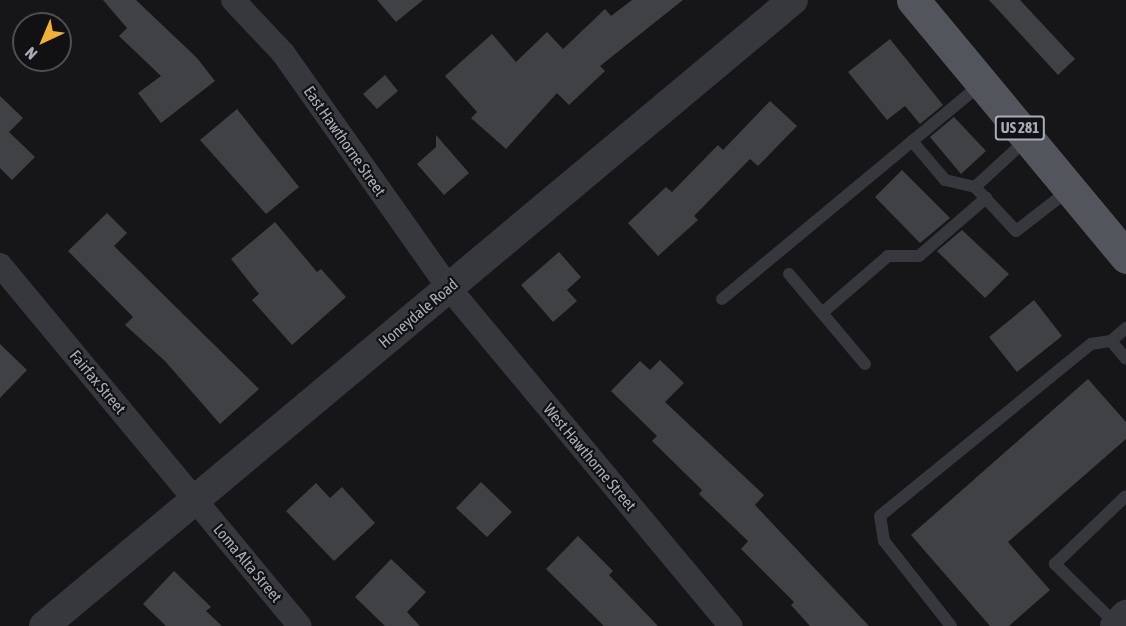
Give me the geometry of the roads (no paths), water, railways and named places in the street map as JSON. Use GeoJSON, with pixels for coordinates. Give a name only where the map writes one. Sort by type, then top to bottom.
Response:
{"type":"FeatureCollection","features":[{"type":"Feature","properties":{"kind":"main road","name":"US 281"},"geometry":{"type":"LineString","coordinates":[[913,0],[1126,257]]}},
{"type":"Feature","properties":{"kind":"street","name":"East Hawthorne Street"},"geometry":{"type":"LineString","coordinates":[[233,0],[283,53],[449,288]]}},
{"type":"Feature","properties":{"kind":"street","name":"Honeydale Road"},"geometry":{"type":"LineString","coordinates":[[44,626],[793,0]]}},
{"type":"Feature","properties":{"kind":"street","name":"Fairfax Street"},"geometry":{"type":"LineString","coordinates":[[0,265],[196,499]]}},
{"type":"Feature","properties":{"kind":"street","name":"West Hawthorne Street"},"geometry":{"type":"LineString","coordinates":[[449,288],[730,626]]}},
{"type":"Feature","properties":{"kind":"street","name":"Loma Alta Street"},"geometry":{"type":"LineString","coordinates":[[196,499],[300,626]]}},
{"type":"Feature","properties":{"kind":"lane"},"geometry":{"type":"LineString","coordinates":[[723,299],[983,82]]}},
{"type":"Feature","properties":{"kind":"lane"},"geometry":{"type":"LineString","coordinates":[[975,187],[1029,138]]}},
{"type":"Feature","properties":{"kind":"lane"},"geometry":{"type":"LineString","coordinates":[[912,141],[945,180],[975,187],[1016,231],[1070,189]]}},
{"type":"Feature","properties":{"kind":"lane"},"geometry":{"type":"LineString","coordinates":[[822,313],[888,256],[919,256],[986,198]]}},
{"type":"Feature","properties":{"kind":"lane"},"geometry":{"type":"LineString","coordinates":[[789,274],[865,364]]}},
{"type":"Feature","properties":{"kind":"lane"},"geometry":{"type":"LineString","coordinates":[[951,626],[884,541],[880,516],[1091,345],[1111,341],[1126,328]]}},
{"type":"Feature","properties":{"kind":"lane"},"geometry":{"type":"LineString","coordinates":[[1111,341],[1126,359]]}},
{"type":"Feature","properties":{"kind":"lane"},"geometry":{"type":"LineString","coordinates":[[1119,622],[1056,564],[1126,496]]}}]}
